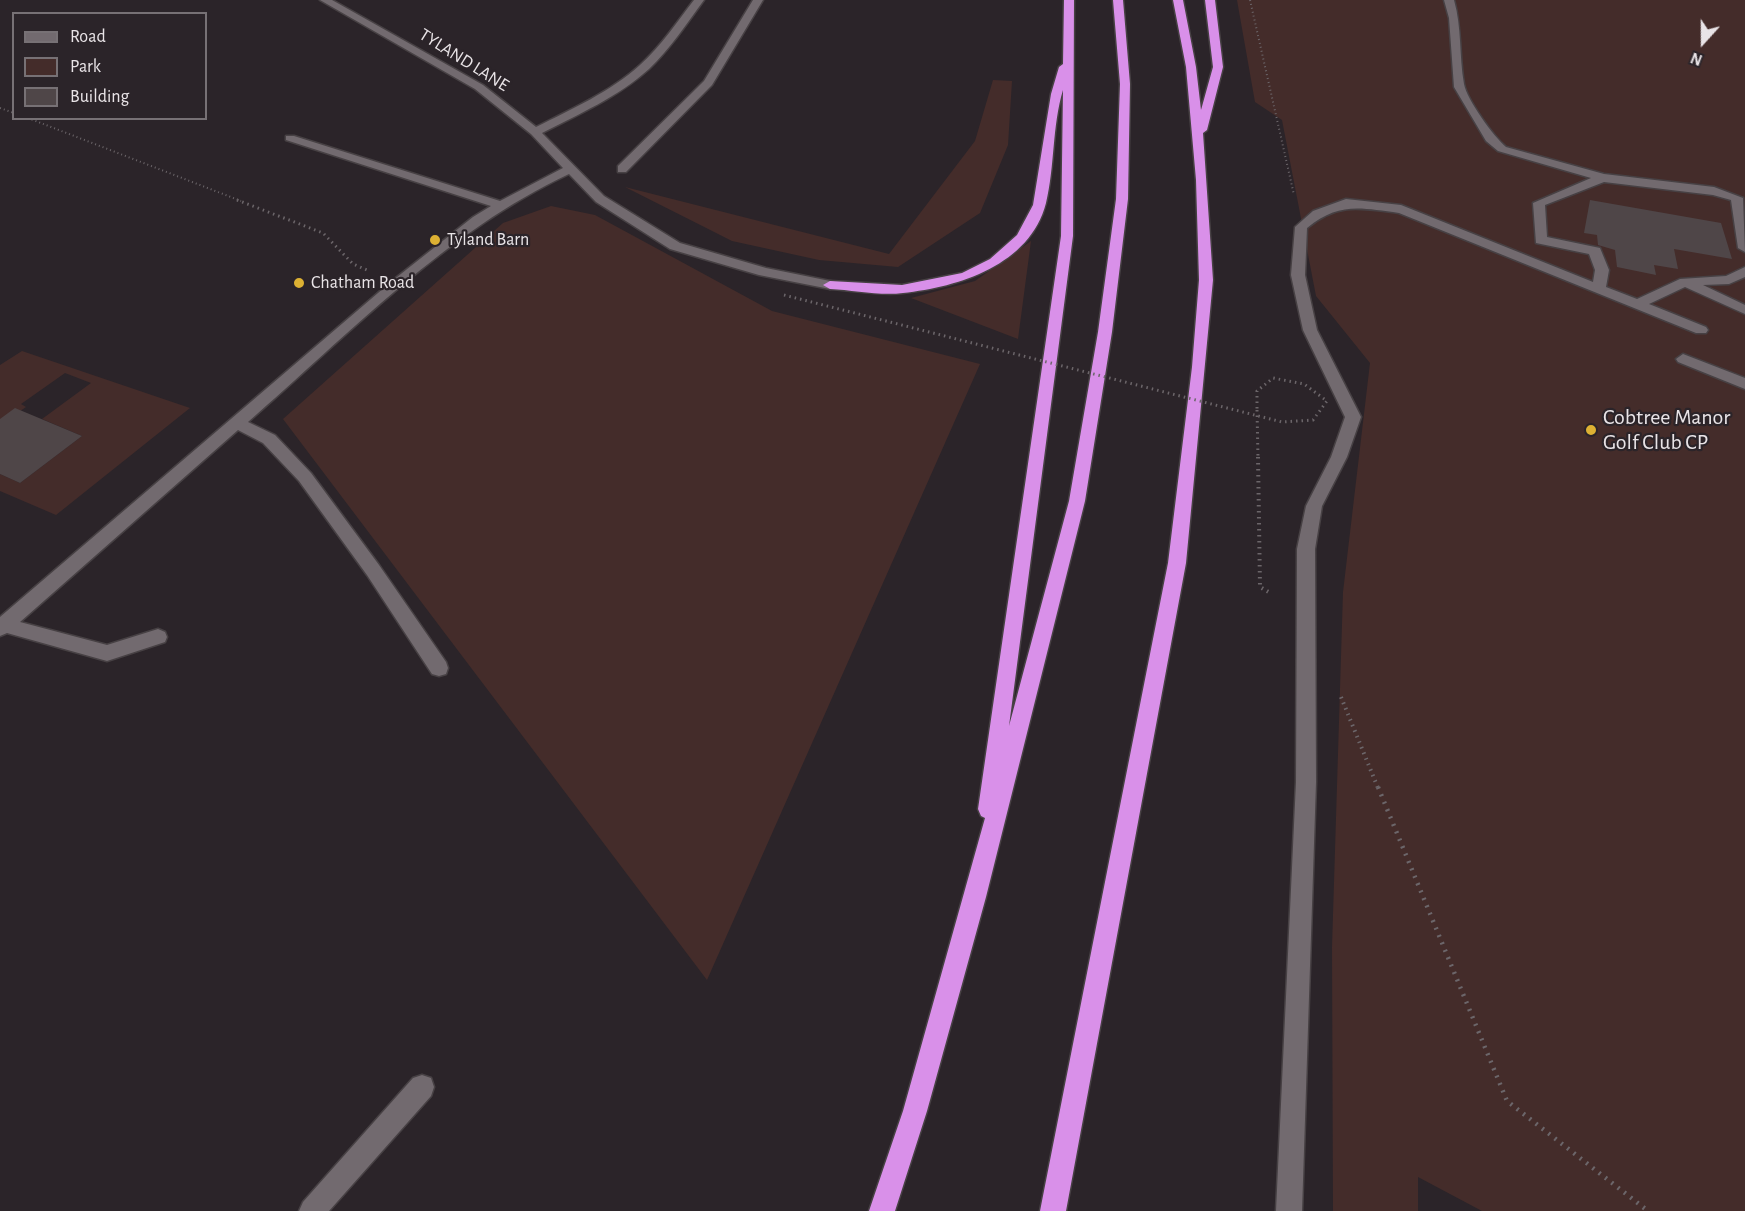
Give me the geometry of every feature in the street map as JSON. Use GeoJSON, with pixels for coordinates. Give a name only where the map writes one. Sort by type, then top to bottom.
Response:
{"type":"FeatureCollection","features":[{"type":"Feature","properties":{"kind":"highway"},"geometry":{"type":"LineString","coordinates":[[975,897],[1067,237],[1071,45],[1069,0]]}},
{"type":"Feature","properties":{"kind":"highway"},"geometry":{"type":"LineString","coordinates":[[882,1211],[915,1112],[975,897],[1077,501],[1106,332],[1122,199],[1125,84],[1118,0]]}},
{"type":"Feature","properties":{"kind":"highway"},"geometry":{"type":"LineString","coordinates":[[1053,1211],[1177,562],[1199,368],[1206,280],[1199,140],[1191,66],[1178,0]]}},
{"type":"Feature","properties":{"kind":"highway"},"geometry":{"type":"LineString","coordinates":[[1199,140],[1218,67],[1210,0]]}},
{"type":"Feature","properties":{"kind":"highway"},"geometry":{"type":"LineString","coordinates":[[830,285],[902,289],[966,276],[995,262],[1022,237],[1038,205],[1056,93],[1071,45]]}},
{"type":"Feature","properties":{"kind":"street","name":"TYLAND LANE"},"geometry":{"type":"LineString","coordinates":[[325,0],[479,87],[535,132],[569,170],[600,199],[675,246],[764,272],[830,285]]}},
{"type":"Feature","properties":{"kind":"street"},"geometry":{"type":"LineString","coordinates":[[535,132],[607,94],[637,73],[658,52],[699,0]]}},
{"type":"Feature","properties":{"kind":"street"},"geometry":{"type":"LineString","coordinates":[[622,169],[708,83],[758,0]]}},
{"type":"Feature","properties":{"kind":"street"},"geometry":{"type":"LineString","coordinates":[[1449,0],[1454,18],[1459,87],[1492,141],[1502,149],[1603,178],[1714,191],[1737,198],[1745,248]]}},
{"type":"Feature","properties":{"kind":"street"},"geometry":{"type":"LineString","coordinates":[[290,138],[501,205]]}},
{"type":"Feature","properties":{"kind":"street"},"geometry":{"type":"LineString","coordinates":[[2,626],[398,284],[477,220],[569,170]]}},
{"type":"Feature","properties":{"kind":"street"},"geometry":{"type":"LineString","coordinates":[[1599,288],[1602,270],[1595,251],[1541,240],[1539,203],[1603,178]]}},
{"type":"Feature","properties":{"kind":"street"},"geometry":{"type":"LineString","coordinates":[[1289,1211],[1297,957],[1306,782],[1308,613],[1306,549],[1314,506],[1338,457],[1353,417],[1310,330],[1298,275],[1302,227],[1317,214],[1346,203],[1401,209],[1701,330]]}},
{"type":"Feature","properties":{"kind":"street"},"geometry":{"type":"LineString","coordinates":[[1638,304],[1685,282],[1729,280],[1745,270]]}},
{"type":"Feature","properties":{"kind":"street"},"geometry":{"type":"LineString","coordinates":[[1685,282],[1745,310]]}},
{"type":"Feature","properties":{"kind":"street"},"geometry":{"type":"LineString","coordinates":[[1683,359],[1745,384]]}},
{"type":"Feature","properties":{"kind":"street"},"geometry":{"type":"LineString","coordinates":[[237,423],[269,439],[305,477],[373,570],[439,668]]}},
{"type":"Feature","properties":{"kind":"street"},"geometry":{"type":"LineString","coordinates":[[2,626],[107,653],[158,637]]}},
{"type":"Feature","properties":{"kind":"street"},"geometry":{"type":"LineString","coordinates":[[312,1211],[422,1087]]}},
{"type":"Feature","properties":{"kind":"path"},"geometry":{"type":"LineString","coordinates":[[1250,0],[1302,227]]}},
{"type":"Feature","properties":{"kind":"path"},"geometry":{"type":"LineString","coordinates":[[33,120],[322,232],[353,264],[398,284]]}},
{"type":"Feature","properties":{"kind":"path"},"geometry":{"type":"LineString","coordinates":[[784,296],[1282,422],[1313,420],[1327,401],[1304,384],[1273,378],[1257,391],[1257,410],[1260,587],[1308,613]]}},
{"type":"Feature","properties":{"kind":"path"},"geometry":{"type":"LineString","coordinates":[[1338,689],[1507,1101],[1648,1211]]}},
{"type":"Feature","properties":{"kind":"green space"},"geometry":{"type":"Polygon","coordinates":[[[1237,0],[1745,0],[1745,1211],[1482,1211],[1418,1177],[1418,1211],[1333,1211],[1332,947],[1343,592],[1370,363],[1316,296],[1282,120],[1255,102],[1237,0]]]}},
{"type":"Feature","properties":{"kind":"green space"},"geometry":{"type":"Polygon","coordinates":[[[993,80],[1012,81],[1008,145],[980,213],[898,267],[819,260],[732,241],[625,187],[889,254],[975,141],[993,80]]]}},
{"type":"Feature","properties":{"kind":"green space"},"geometry":{"type":"Polygon","coordinates":[[[551,206],[595,215],[772,311],[980,364],[707,980],[283,419],[503,223],[551,206]]]}},
{"type":"Feature","properties":{"kind":"green space"},"geometry":{"type":"Polygon","coordinates":[[[1031,241],[1018,339],[911,298],[975,281],[1031,241]]]}},
{"type":"Feature","properties":{"kind":"green space"},"geometry":{"type":"Polygon","coordinates":[[[22,351],[190,408],[56,515],[0,491],[0,474],[20,483],[82,436],[42,419],[91,383],[65,373],[21,404],[26,407],[0,425],[0,365],[22,351]]]}},
{"type":"Feature","properties":{"kind":"building"},"geometry":{"type":"Polygon","coordinates":[[[1590,200],[1721,223],[1732,259],[1674,249],[1678,269],[1654,265],[1656,275],[1617,267],[1615,250],[1598,245],[1597,235],[1584,233],[1590,200]]]}},
{"type":"Feature","properties":{"kind":"building"},"geometry":{"type":"Polygon","coordinates":[[[15,408],[82,436],[20,483],[0,474],[0,419],[15,408]]]}},
{"type":"Feature","properties":{"kind":"place","name":"Tyland Barn"},"geometry":{"type":"Point","coordinates":[435,240]}},
{"type":"Feature","properties":{"kind":"place","name":"Chatham Road"},"geometry":{"type":"Point","coordinates":[299,283]}},
{"type":"Feature","properties":{"kind":"place","name":"Cobtree Manor Golf Club CP"},"geometry":{"type":"Point","coordinates":[1591,430]}}]}
